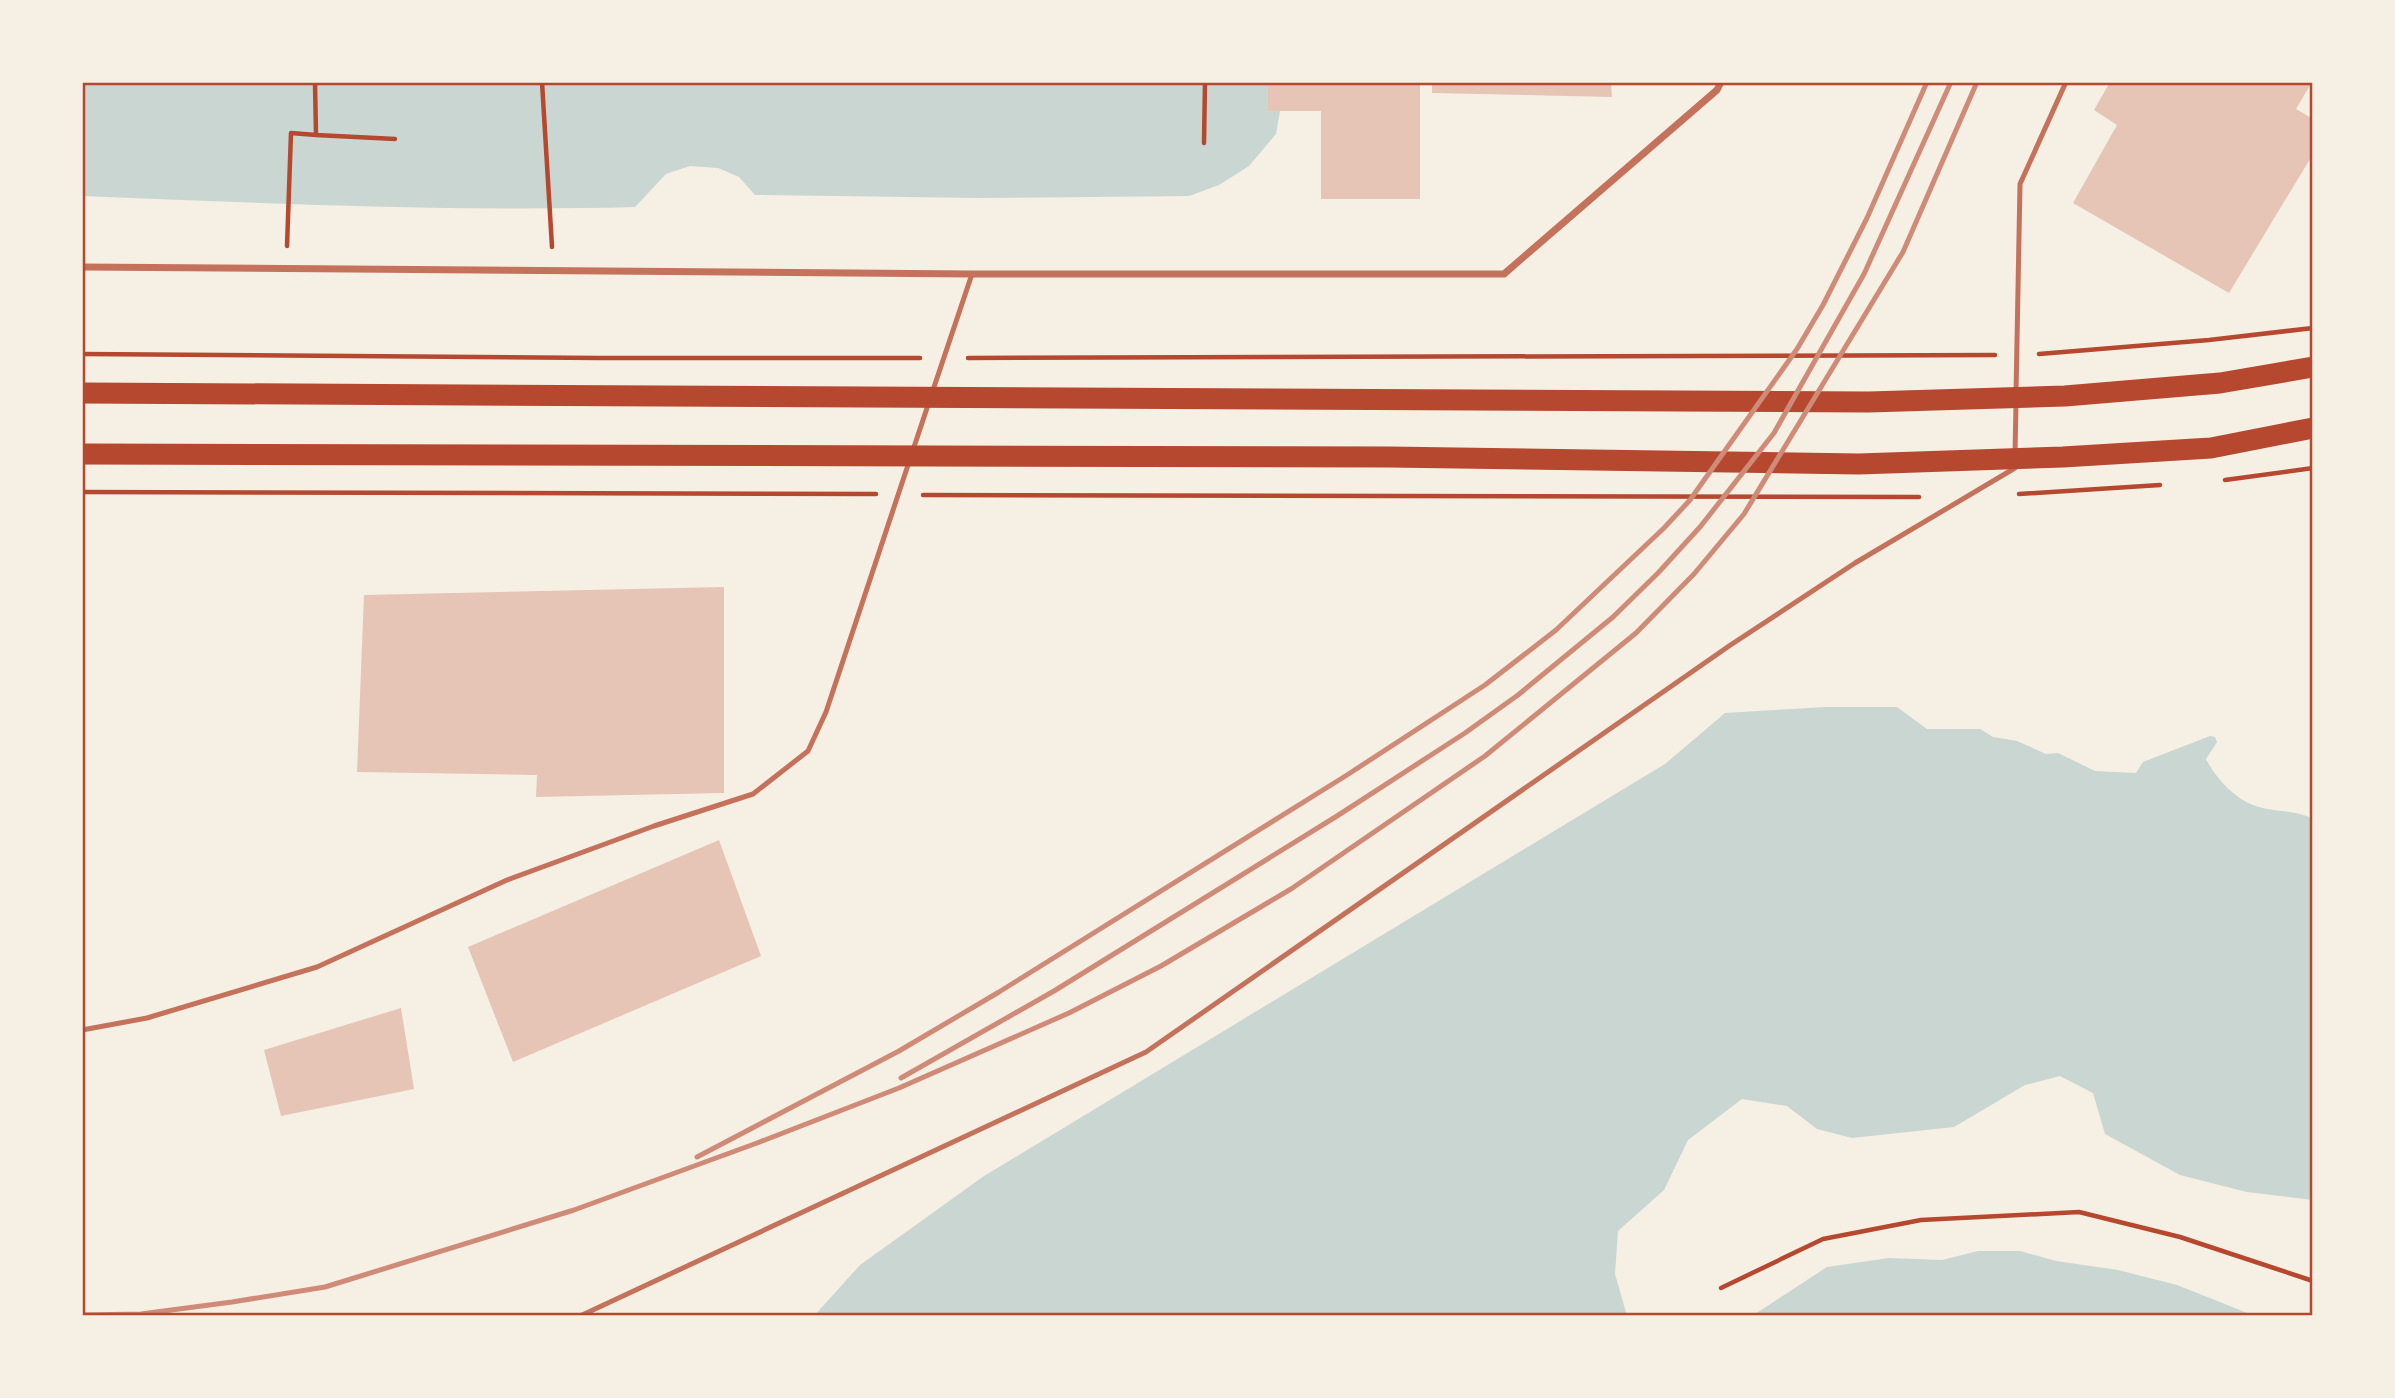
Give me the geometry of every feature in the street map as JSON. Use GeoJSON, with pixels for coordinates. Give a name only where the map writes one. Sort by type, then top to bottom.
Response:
{"type":"FeatureCollection","features":[{"type":"Feature","properties":{"kind":"highway"},"geometry":{"type":"LineString","coordinates":[[82,393],[1869,402],[2065,396],[2220,383],[2313,367]]}},
{"type":"Feature","properties":{"kind":"highway"},"geometry":{"type":"LineString","coordinates":[[82,454],[1389,457],[1859,464],[2063,457],[2211,448],[2313,428]]}},
{"type":"Feature","properties":{"kind":"street"},"geometry":{"type":"LineString","coordinates":[[82,267],[972,274],[1504,274],[1717,90],[1721,82]]}},
{"type":"Feature","properties":{"kind":"lane"},"geometry":{"type":"LineString","coordinates":[[580,1316],[1146,1052],[1729,646],[1855,563],[2015,468],[2020,184],[2066,82]]}},
{"type":"Feature","properties":{"kind":"lane"},"geometry":{"type":"LineString","coordinates":[[82,1030],[147,1018],[317,967],[507,880],[654,826],[753,794],[808,751],[826,712],[972,274]]}},
{"type":"Feature","properties":{"kind":"path"},"geometry":{"type":"LineString","coordinates":[[315,82],[316,135]]}},
{"type":"Feature","properties":{"kind":"path"},"geometry":{"type":"LineString","coordinates":[[542,82],[553,269]]}},
{"type":"Feature","properties":{"kind":"path"},"geometry":{"type":"LineString","coordinates":[[1203,143],[1205,82]]}},
{"type":"Feature","properties":{"kind":"path"},"geometry":{"type":"LineString","coordinates":[[286,268],[291,133],[395,139]]}},
{"type":"Feature","properties":{"kind":"path"},"geometry":{"type":"LineString","coordinates":[[2036,354],[2064,354],[2313,328]]}},
{"type":"Feature","properties":{"kind":"path"},"geometry":{"type":"LineString","coordinates":[[82,354],[932,358]]}},
{"type":"Feature","properties":{"kind":"path"},"geometry":{"type":"LineString","coordinates":[[960,358],[1995,355]]}},
{"type":"Feature","properties":{"kind":"path"},"geometry":{"type":"LineString","coordinates":[[2222,480],[2313,468]]}},
{"type":"Feature","properties":{"kind":"path"},"geometry":{"type":"LineString","coordinates":[[2007,494],[2169,485]]}},
{"type":"Feature","properties":{"kind":"path"},"geometry":{"type":"LineString","coordinates":[[82,492],[887,494]]}},
{"type":"Feature","properties":{"kind":"path"},"geometry":{"type":"LineString","coordinates":[[915,495],[1923,497]]}},
{"type":"Feature","properties":{"kind":"path"},"geometry":{"type":"LineString","coordinates":[[1721,1288],[1823,1239],[1921,1220],[2080,1212],[2180,1237],[2313,1281]]}},
{"type":"Feature","properties":{"kind":"shaded area"},"geometry":{"type":"Polygon","coordinates":[[[82,82],[1285,82],[1276,134],[1249,166],[1219,185],[1189,196],[980,198],[755,195],[739,177],[718,168],[690,166],[666,174],[635,207],[497,208],[82,196],[82,82]]]}},
{"type":"Feature","properties":{"kind":"shaded area"},"geometry":{"type":"Polygon","coordinates":[[[1826,707],[1897,707],[1927,729],[1980,729],[1993,737],[2017,741],[2046,754],[2058,753],[2095,771],[2136,773],[2143,762],[2210,736],[2215,737],[2217,742],[2206,759],[2214,773],[2232,792],[2253,805],[2313,819],[2313,1200],[2247,1192],[2180,1175],[2105,1134],[2093,1093],[2060,1076],[2025,1085],[1954,1127],[1852,1138],[1817,1129],[1787,1106],[1742,1099],[1688,1140],[1664,1190],[1618,1231],[1615,1274],[1627,1316],[814,1316],[860,1265],[984,1176],[1665,764],[1725,713],[1826,707]]]}},
{"type":"Feature","properties":{"kind":"shaded area"},"geometry":{"type":"Polygon","coordinates":[[[1978,1251],[2020,1251],[2056,1261],[2118,1270],[2177,1285],[2255,1316],[1752,1316],[1827,1267],[1889,1258],[1942,1260],[1978,1251]]]}},
{"type":"Feature","properties":{"kind":"building"},"geometry":{"type":"Polygon","coordinates":[[[1268,82],[1420,82],[1420,199],[1321,199],[1321,111],[1268,111],[1268,82]]]}},
{"type":"Feature","properties":{"kind":"building"},"geometry":{"type":"Polygon","coordinates":[[[1432,82],[1611,82],[1612,97],[1432,93],[1432,82]]]}},
{"type":"Feature","properties":{"kind":"building"},"geometry":{"type":"Polygon","coordinates":[[[2110,82],[2137,82],[2142,85],[2143,82],[2312,82],[2296,109],[2313,119],[2313,154],[2229,293],[2073,203],[2117,125],[2094,110],[2110,82]]]}},
{"type":"Feature","properties":{"kind":"building"},"geometry":{"type":"Polygon","coordinates":[[[724,587],[724,793],[536,797],[537,775],[357,772],[364,595],[724,587]]]}},
{"type":"Feature","properties":{"kind":"building"},"geometry":{"type":"Polygon","coordinates":[[[719,840],[761,956],[513,1062],[468,947],[719,840]]]}},
{"type":"Feature","properties":{"kind":"building"},"geometry":{"type":"Polygon","coordinates":[[[401,1008],[414,1089],[281,1116],[264,1050],[401,1008]]]}},
{"type":"Feature","properties":{"kind":"railway"},"geometry":{"type":"LineString","coordinates":[[697,1157],[899,1051],[999,992],[1347,775],[1485,685],[1556,630],[1690,500],[1797,349],[1823,305],[1867,218],[1927,82]]}},
{"type":"Feature","properties":{"kind":"railway"},"geometry":{"type":"LineString","coordinates":[[901,1078],[1054,991],[1337,816],[1465,733],[1518,695],[1613,617],[1700,527],[1774,433],[1864,274],[1951,82]]}},
{"type":"Feature","properties":{"kind":"railway"},"geometry":{"type":"LineString","coordinates":[[82,1315],[141,1314],[325,1287],[574,1210],[899,1088],[1069,1013],[1161,966],[1291,889],[1485,756],[1636,633],[1694,574],[1744,514],[1903,252],[1977,82]]}}]}
